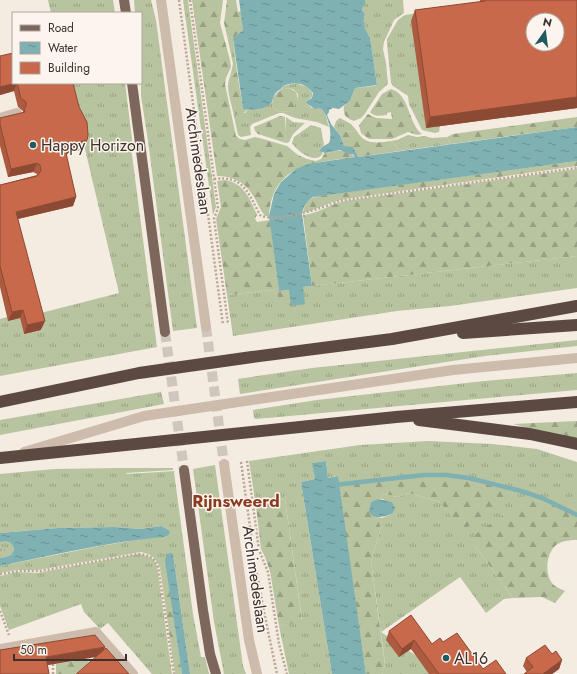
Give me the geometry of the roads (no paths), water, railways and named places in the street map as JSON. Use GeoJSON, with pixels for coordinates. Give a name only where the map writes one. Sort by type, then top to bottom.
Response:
{"type":"FeatureCollection","features":[{"type":"Feature","properties":{"kind":"highway"},"geometry":{"type":"LineString","coordinates":[[0,402],[138,373],[392,339],[577,306]]}},
{"type":"Feature","properties":{"kind":"highway"},"geometry":{"type":"LineString","coordinates":[[392,339],[577,325]]}},
{"type":"Feature","properties":{"kind":"highway"},"geometry":{"type":"LineString","coordinates":[[3,458],[396,417],[577,402]]}},
{"type":"Feature","properties":{"kind":"highway"},"geometry":{"type":"LineString","coordinates":[[396,417],[530,434],[577,444]]}},
{"type":"Feature","properties":{"kind":"main road"},"geometry":{"type":"LineString","coordinates":[[132,84],[165,332]]}},
{"type":"Feature","properties":{"kind":"main road"},"geometry":{"type":"LineString","coordinates":[[184,470],[203,610],[210,654],[216,674]]}},
{"type":"Feature","properties":{"kind":"street","name":"Archimedeslaan"},"geometry":{"type":"LineString","coordinates":[[161,0],[206,327]]}},
{"type":"Feature","properties":{"kind":"street"},"geometry":{"type":"LineString","coordinates":[[0,118],[17,113]]}},
{"type":"Feature","properties":{"kind":"street"},"geometry":{"type":"LineString","coordinates":[[3,458],[144,416],[453,370],[577,358]]}},
{"type":"Feature","properties":{"kind":"street","name":"Archimedeslaan"},"geometry":{"type":"LineString","coordinates":[[224,464],[249,640],[257,674]]}},
{"type":"Feature","properties":{"kind":"street"},"geometry":{"type":"LineString","coordinates":[[0,649],[96,632],[133,674]]}},
{"type":"Feature","properties":{"kind":"water"},"geometry":{"type":"Polygon","coordinates":[[[239,0],[365,0],[365,5],[362,10],[365,14],[364,26],[370,37],[377,85],[355,88],[350,101],[339,109],[333,108],[329,110],[327,115],[331,124],[340,135],[344,146],[353,147],[358,157],[577,127],[577,161],[313,197],[306,204],[302,214],[312,286],[303,287],[305,304],[291,306],[289,290],[279,291],[269,216],[274,194],[281,182],[296,169],[308,164],[355,157],[353,154],[348,154],[340,150],[325,153],[319,151],[322,147],[329,143],[329,124],[325,114],[320,108],[315,109],[306,103],[312,98],[313,93],[303,85],[296,83],[283,86],[276,93],[272,102],[265,107],[258,109],[243,109],[233,38],[243,30],[239,0]]]}},
{"type":"Feature","properties":{"kind":"water"},"geometry":{"type":"Polygon","coordinates":[[[326,461],[328,478],[338,476],[366,674],[332,674],[301,482],[315,479],[312,463],[326,461]]]}},
{"type":"Feature","properties":{"kind":"water"},"geometry":{"type":"Polygon","coordinates":[[[378,499],[392,502],[395,508],[392,514],[380,517],[371,515],[369,512],[371,502],[378,499]]]}},
{"type":"Feature","properties":{"kind":"water"},"geometry":{"type":"Polygon","coordinates":[[[161,526],[170,532],[169,535],[101,545],[0,566],[0,558],[11,555],[14,549],[12,544],[9,542],[0,542],[0,533],[58,528],[115,527],[141,529],[161,526]]]}},
{"type":"Feature","properties":{"kind":"water"},"geometry":{"type":"Polygon","coordinates":[[[166,554],[173,554],[190,674],[182,674],[165,561],[166,554]]]}},
{"type":"Feature","properties":{"kind":"waterway"},"geometry":{"type":"LineString","coordinates":[[334,485],[424,475],[446,475],[469,478],[521,491],[542,498],[577,515]]}},
{"type":"Feature","properties":{"kind":"tunnel"},"geometry":{"type":"LineString","coordinates":[[206,327],[224,464]]}},
{"type":"Feature","properties":{"kind":"tunnel"},"geometry":{"type":"LineString","coordinates":[[165,332],[184,470]]}},
{"type":"Feature","properties":{"kind":"place","name":"Happy Horizon"},"geometry":{"type":"Point","coordinates":[33,145]}},
{"type":"Feature","properties":{"kind":"place","name":"AL16"},"geometry":{"type":"Point","coordinates":[446,658]}},
{"type":"Feature","properties":{"kind":"district","name":"Rijnsweerd"},"geometry":{"type":"Point","coordinates":[236,501]}}]}
